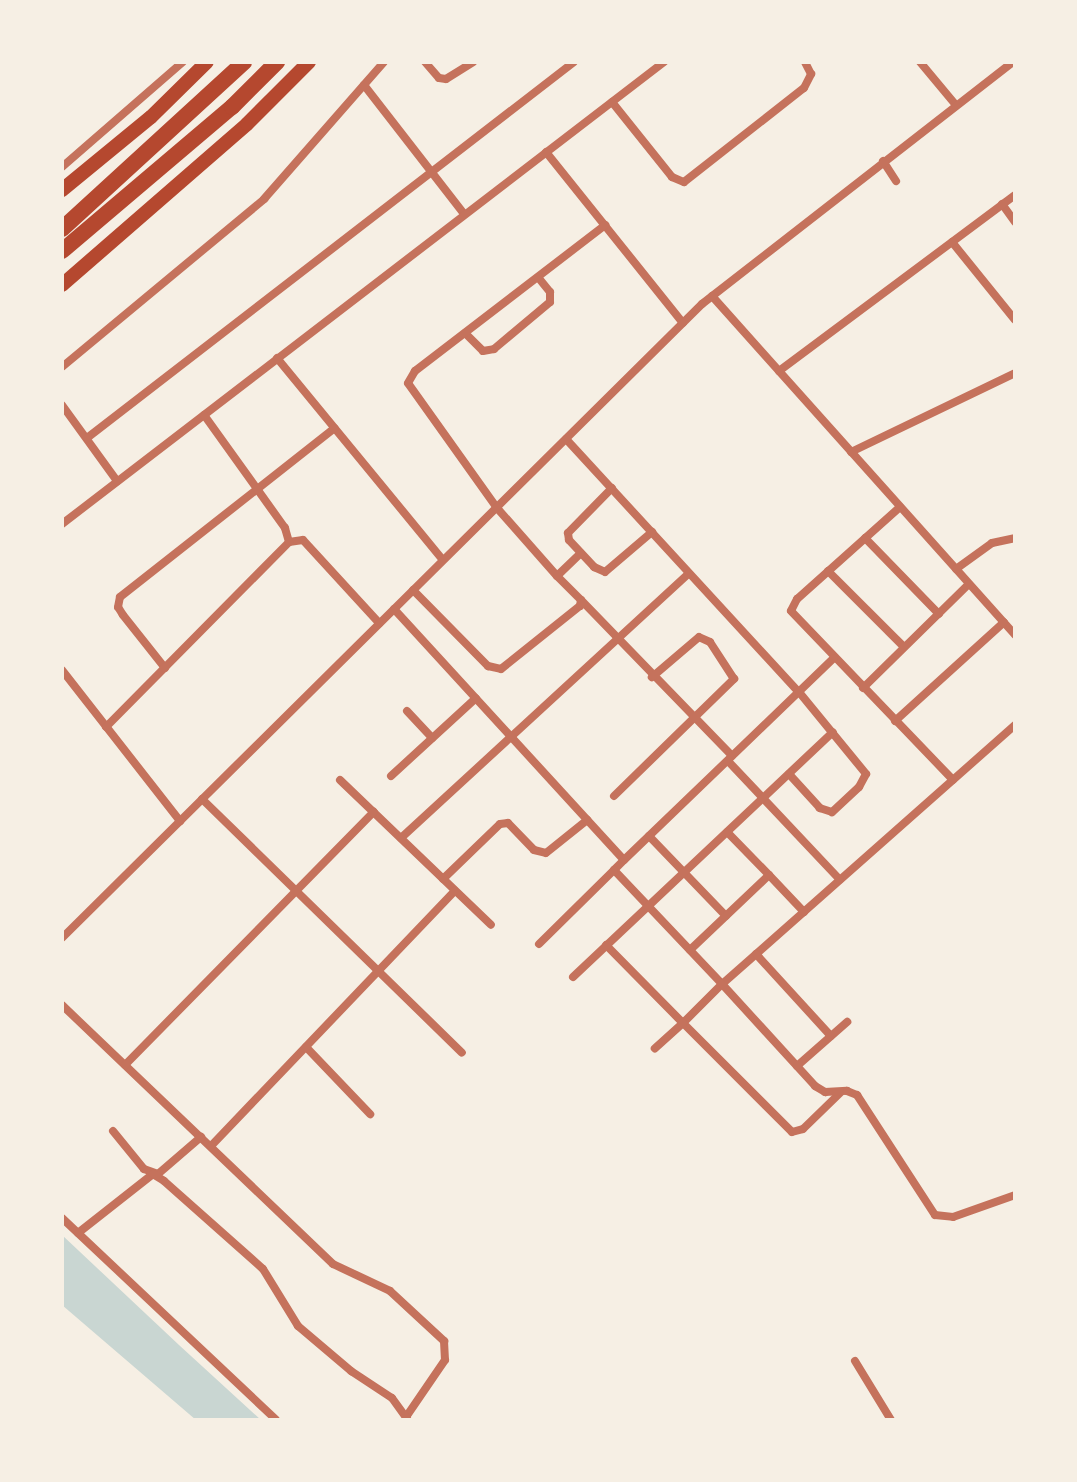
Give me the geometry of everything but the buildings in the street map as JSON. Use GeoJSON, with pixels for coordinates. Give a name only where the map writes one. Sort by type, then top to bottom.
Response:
{"type":"FeatureCollection","features":[{"type":"Feature","properties":{"kind":"highway"},"geometry":{"type":"LineString","coordinates":[[62,229],[244,62]]}},
{"type":"Feature","properties":{"kind":"highway"},"geometry":{"type":"LineString","coordinates":[[62,251],[232,107],[277,62]]}},
{"type":"Feature","properties":{"kind":"main road"},"geometry":{"type":"LineString","coordinates":[[62,190],[151,117],[207,62]]}},
{"type":"Feature","properties":{"kind":"main road"},"geometry":{"type":"LineString","coordinates":[[62,285],[90,264],[247,124],[309,62]]}},
{"type":"Feature","properties":{"kind":"street"},"geometry":{"type":"LineString","coordinates":[[62,367],[264,199],[384,62]]}},
{"type":"Feature","properties":{"kind":"street"},"geometry":{"type":"LineString","coordinates":[[425,62],[439,78],[446,79],[473,62]]}},
{"type":"Feature","properties":{"kind":"street"},"geometry":{"type":"LineString","coordinates":[[87,438],[574,62]]}},
{"type":"Feature","properties":{"kind":"street"},"geometry":{"type":"LineString","coordinates":[[62,524],[664,62]]}},
{"type":"Feature","properties":{"kind":"street"},"geometry":{"type":"LineString","coordinates":[[612,102],[672,177],[684,182],[804,88],[811,74],[805,62]]}},
{"type":"Feature","properties":{"kind":"street"},"geometry":{"type":"LineString","coordinates":[[920,62],[955,104]]}},
{"type":"Feature","properties":{"kind":"street"},"geometry":{"type":"LineString","coordinates":[[62,938],[712,296],[955,104],[1013,62]]}},
{"type":"Feature","properties":{"kind":"street"},"geometry":{"type":"LineString","coordinates":[[62,167],[181,63]]}},
{"type":"Feature","properties":{"kind":"street"},"geometry":{"type":"LineString","coordinates":[[364,85],[464,214]]}},
{"type":"Feature","properties":{"kind":"street"},"geometry":{"type":"LineString","coordinates":[[546,152],[683,323]]}},
{"type":"Feature","properties":{"kind":"street"},"geometry":{"type":"LineString","coordinates":[[883,161],[896,181]]}},
{"type":"Feature","properties":{"kind":"street"},"geometry":{"type":"LineString","coordinates":[[779,371],[1015,195]]}},
{"type":"Feature","properties":{"kind":"street"},"geometry":{"type":"LineString","coordinates":[[1002,204],[1015,222]]}},
{"type":"Feature","properties":{"kind":"street"},"geometry":{"type":"LineString","coordinates":[[605,225],[415,371],[408,383],[497,508],[840,880]]}},
{"type":"Feature","properties":{"kind":"street"},"geometry":{"type":"LineString","coordinates":[[952,242],[1015,320]]}},
{"type":"Feature","properties":{"kind":"street"},"geometry":{"type":"LineString","coordinates":[[465,333],[483,351],[494,349],[550,302],[550,292],[538,277]]}},
{"type":"Feature","properties":{"kind":"street"},"geometry":{"type":"LineString","coordinates":[[712,296],[1015,635]]}},
{"type":"Feature","properties":{"kind":"street"},"geometry":{"type":"LineString","coordinates":[[277,358],[443,560]]}},
{"type":"Feature","properties":{"kind":"street"},"geometry":{"type":"LineString","coordinates":[[851,452],[1015,373]]}},
{"type":"Feature","properties":{"kind":"street"},"geometry":{"type":"LineString","coordinates":[[62,405],[117,481]]}},
{"type":"Feature","properties":{"kind":"street"},"geometry":{"type":"LineString","coordinates":[[204,415],[285,528],[289,542]]}},
{"type":"Feature","properties":{"kind":"street"},"geometry":{"type":"LineString","coordinates":[[165,668],[123,615],[118,607],[120,597],[335,428]]}},
{"type":"Feature","properties":{"kind":"street"},"geometry":{"type":"LineString","coordinates":[[566,439],[799,692],[866,774],[838,809],[832,812],[820,808],[789,774]]}},
{"type":"Feature","properties":{"kind":"street"},"geometry":{"type":"LineString","coordinates":[[612,488],[568,533],[569,540],[599,571],[605,572],[652,532]]}},
{"type":"Feature","properties":{"kind":"street"},"geometry":{"type":"LineString","coordinates":[[900,507],[797,599],[791,611],[953,780]]}},
{"type":"Feature","properties":{"kind":"street"},"geometry":{"type":"LineString","coordinates":[[865,538],[939,614]]}},
{"type":"Feature","properties":{"kind":"street"},"geometry":{"type":"LineString","coordinates":[[956,569],[992,543],[1015,538]]}},
{"type":"Feature","properties":{"kind":"street"},"geometry":{"type":"LineString","coordinates":[[106,727],[289,542],[303,540],[379,623]]}},
{"type":"Feature","properties":{"kind":"street"},"geometry":{"type":"LineString","coordinates":[[557,576],[581,553]]}},
{"type":"Feature","properties":{"kind":"street"},"geometry":{"type":"LineString","coordinates":[[828,571],[904,647]]}},
{"type":"Feature","properties":{"kind":"street"},"geometry":{"type":"LineString","coordinates":[[401,838],[689,573]]}},
{"type":"Feature","properties":{"kind":"street"},"geometry":{"type":"LineString","coordinates":[[863,688],[969,584]]}},
{"type":"Feature","properties":{"kind":"street"},"geometry":{"type":"LineString","coordinates":[[413,590],[494,670],[501,669],[531,646],[580,606],[581,600]]}},
{"type":"Feature","properties":{"kind":"street"},"geometry":{"type":"LineString","coordinates":[[394,609],[624,860]]}},
{"type":"Feature","properties":{"kind":"street"},"geometry":{"type":"LineString","coordinates":[[895,721],[1004,622]]}},
{"type":"Feature","properties":{"kind":"street"},"geometry":{"type":"LineString","coordinates":[[614,796],[734,679],[710,642],[694,638],[652,677]]}},
{"type":"Feature","properties":{"kind":"street"},"geometry":{"type":"LineString","coordinates":[[539,944],[834,658]]}},
{"type":"Feature","properties":{"kind":"street"},"geometry":{"type":"LineString","coordinates":[[62,670],[180,821]]}},
{"type":"Feature","properties":{"kind":"street"},"geometry":{"type":"LineString","coordinates":[[391,776],[476,698]]}},
{"type":"Feature","properties":{"kind":"street"},"geometry":{"type":"LineString","coordinates":[[407,711],[432,738]]}},
{"type":"Feature","properties":{"kind":"street"},"geometry":{"type":"LineString","coordinates":[[655,1048],[722,984],[1015,725]]}},
{"type":"Feature","properties":{"kind":"street"},"geometry":{"type":"LineString","coordinates":[[573,977],[833,732]]}},
{"type":"Feature","properties":{"kind":"street"},"geometry":{"type":"LineString","coordinates":[[340,780],[491,925]]}},
{"type":"Feature","properties":{"kind":"street"},"geometry":{"type":"LineString","coordinates":[[202,799],[462,1053]]}},
{"type":"Feature","properties":{"kind":"street"},"geometry":{"type":"LineString","coordinates":[[125,1065],[374,812]]}},
{"type":"Feature","properties":{"kind":"street"},"geometry":{"type":"LineString","coordinates":[[443,879],[500,824],[508,823],[534,850],[546,853],[587,820]]}},
{"type":"Feature","properties":{"kind":"street"},"geometry":{"type":"LineString","coordinates":[[727,832],[804,912]]}},
{"type":"Feature","properties":{"kind":"street"},"geometry":{"type":"LineString","coordinates":[[649,836],[726,916]]}},
{"type":"Feature","properties":{"kind":"street"},"geometry":{"type":"LineString","coordinates":[[614,870],[815,1086],[825,1092],[857,1095],[935,1215],[953,1217],[1015,1195]]}},
{"type":"Feature","properties":{"kind":"street"},"geometry":{"type":"LineString","coordinates":[[690,950],[769,875]]}},
{"type":"Feature","properties":{"kind":"street"},"geometry":{"type":"LineString","coordinates":[[211,1146],[455,891]]}},
{"type":"Feature","properties":{"kind":"street"},"geometry":{"type":"LineString","coordinates":[[606,945],[792,1132],[803,1129],[840,1093]]}},
{"type":"Feature","properties":{"kind":"street"},"geometry":{"type":"LineString","coordinates":[[756,954],[831,1036]]}},
{"type":"Feature","properties":{"kind":"street"},"geometry":{"type":"LineString","coordinates":[[62,1005],[333,1264],[390,1291],[444,1341],[447,1350],[445,1360],[407,1418],[392,1398],[351,1371],[298,1326],[263,1269],[153,1174],[78,1233]]}},
{"type":"Feature","properties":{"kind":"street"},"geometry":{"type":"LineString","coordinates":[[797,1066],[847,1022]]}},
{"type":"Feature","properties":{"kind":"street"},"geometry":{"type":"LineString","coordinates":[[306,1047],[370,1114]]}},
{"type":"Feature","properties":{"kind":"street"},"geometry":{"type":"LineString","coordinates":[[113,1131],[144,1169],[158,1174],[201,1137]]}},
{"type":"Feature","properties":{"kind":"street"},"geometry":{"type":"LineString","coordinates":[[62,1218],[276,1420]]}},
{"type":"Feature","properties":{"kind":"street"},"geometry":{"type":"LineString","coordinates":[[855,1361],[891,1420]]}},
{"type":"Feature","properties":{"kind":"shaded area"},"geometry":{"type":"Polygon","coordinates":[[[62,1235],[261,1420],[196,1420],[62,1305],[62,1235]]]}}]}
